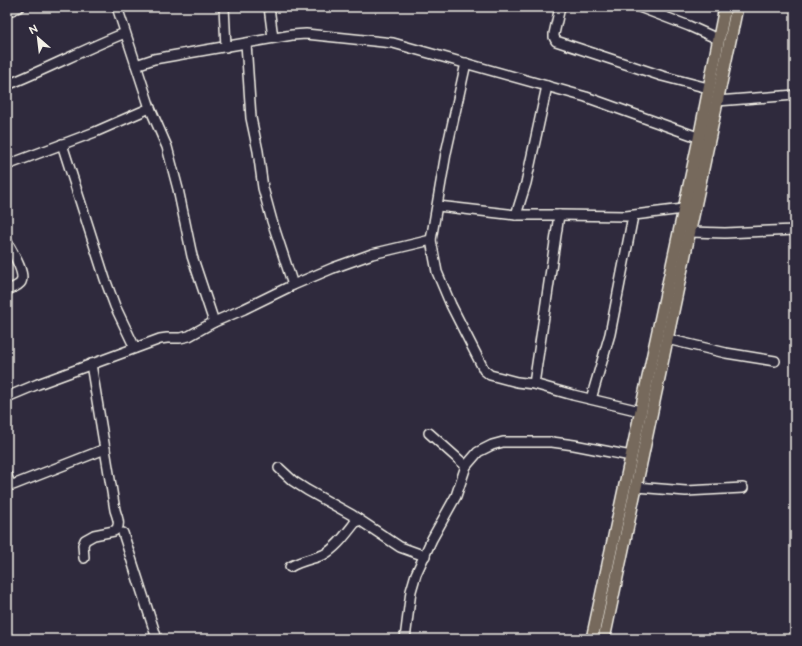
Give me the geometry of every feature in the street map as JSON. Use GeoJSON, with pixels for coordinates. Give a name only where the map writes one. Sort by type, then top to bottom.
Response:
{"type":"FeatureCollection","features":[{"type":"Feature","properties":{"kind":"main road"},"geometry":{"type":"LineString","coordinates":[[604,639],[690,232],[704,140],[708,88],[725,7]]}},
{"type":"Feature","properties":{"kind":"main road"},"geometry":{"type":"LineString","coordinates":[[592,639],[683,209],[717,101],[737,7]]}},
{"type":"Feature","properties":{"kind":"street"},"geometry":{"type":"LineString","coordinates":[[7,12],[19,7]]}},
{"type":"Feature","properties":{"kind":"street"},"geometry":{"type":"LineString","coordinates":[[117,7],[136,64],[141,85],[167,147],[178,188],[192,256],[214,322]]}},
{"type":"Feature","properties":{"kind":"street"},"geometry":{"type":"LineString","coordinates":[[224,7],[226,47]]}},
{"type":"Feature","properties":{"kind":"street"},"geometry":{"type":"LineString","coordinates":[[269,7],[273,38]]}},
{"type":"Feature","properties":{"kind":"street"},"geometry":{"type":"LineString","coordinates":[[560,7],[554,34],[556,41],[662,76],[708,88]]}},
{"type":"Feature","properties":{"kind":"street"},"geometry":{"type":"LineString","coordinates":[[639,7],[718,39]]}},
{"type":"Feature","properties":{"kind":"street"},"geometry":{"type":"LineString","coordinates":[[7,86],[125,33]]}},
{"type":"Feature","properties":{"kind":"street"},"geometry":{"type":"LineString","coordinates":[[136,64],[154,59],[273,38],[306,34],[393,43],[586,97],[704,140]]}},
{"type":"Feature","properties":{"kind":"street"},"geometry":{"type":"LineString","coordinates":[[246,43],[251,118],[258,151],[263,188],[293,285]]}},
{"type":"Feature","properties":{"kind":"street"},"geometry":{"type":"LineString","coordinates":[[466,63],[446,153],[432,240],[437,272],[451,305],[484,370],[490,375],[517,382],[534,384],[640,411]]}},
{"type":"Feature","properties":{"kind":"street"},"geometry":{"type":"LineString","coordinates":[[516,215],[526,183],[547,86]]}},
{"type":"Feature","properties":{"kind":"street"},"geometry":{"type":"LineString","coordinates":[[717,101],[795,95]]}},
{"type":"Feature","properties":{"kind":"street"},"geometry":{"type":"LineString","coordinates":[[7,166],[95,132],[150,108]]}},
{"type":"Feature","properties":{"kind":"street"},"geometry":{"type":"LineString","coordinates":[[62,144],[105,279],[115,306],[135,348]]}},
{"type":"Feature","properties":{"kind":"street"},"geometry":{"type":"LineString","coordinates":[[438,206],[516,215],[559,216],[633,216],[683,209]]}},
{"type":"Feature","properties":{"kind":"street"},"geometry":{"type":"LineString","coordinates":[[534,384],[559,216]]}},
{"type":"Feature","properties":{"kind":"street"},"geometry":{"type":"LineString","coordinates":[[591,399],[610,334],[633,216]]}},
{"type":"Feature","properties":{"kind":"street"},"geometry":{"type":"LineString","coordinates":[[690,232],[725,233],[795,230]]}},
{"type":"Feature","properties":{"kind":"street"},"geometry":{"type":"LineString","coordinates":[[7,397],[160,339],[189,336],[214,322],[293,285],[372,254],[432,240]]}},
{"type":"Feature","properties":{"kind":"street"},"geometry":{"type":"LineString","coordinates":[[7,242],[16,258],[22,275],[21,281],[18,285],[7,290]]}},
{"type":"Feature","properties":{"kind":"street"},"geometry":{"type":"LineString","coordinates":[[667,339],[726,353],[775,361]]}},
{"type":"Feature","properties":{"kind":"street"},"geometry":{"type":"LineString","coordinates":[[84,558],[83,545],[85,540],[94,535],[117,530],[119,525],[115,510],[91,364]]}},
{"type":"Feature","properties":{"kind":"street"},"geometry":{"type":"LineString","coordinates":[[429,433],[466,466]]}},
{"type":"Feature","properties":{"kind":"street"},"geometry":{"type":"LineString","coordinates":[[405,639],[411,591],[416,574],[456,496],[466,466],[478,452],[492,445],[503,442],[552,442],[631,456]]}},
{"type":"Feature","properties":{"kind":"street"},"geometry":{"type":"LineString","coordinates":[[7,476],[10,484],[13,485],[105,449]]}},
{"type":"Feature","properties":{"kind":"street"},"geometry":{"type":"LineString","coordinates":[[279,468],[293,481],[358,519],[400,547],[425,556]]}},
{"type":"Feature","properties":{"kind":"street"},"geometry":{"type":"LineString","coordinates":[[636,487],[686,491],[743,488]]}},
{"type":"Feature","properties":{"kind":"street"},"geometry":{"type":"LineString","coordinates":[[290,567],[324,554],[343,538],[358,519]]}},
{"type":"Feature","properties":{"kind":"street"},"geometry":{"type":"LineString","coordinates":[[123,533],[156,639]]}}]}
